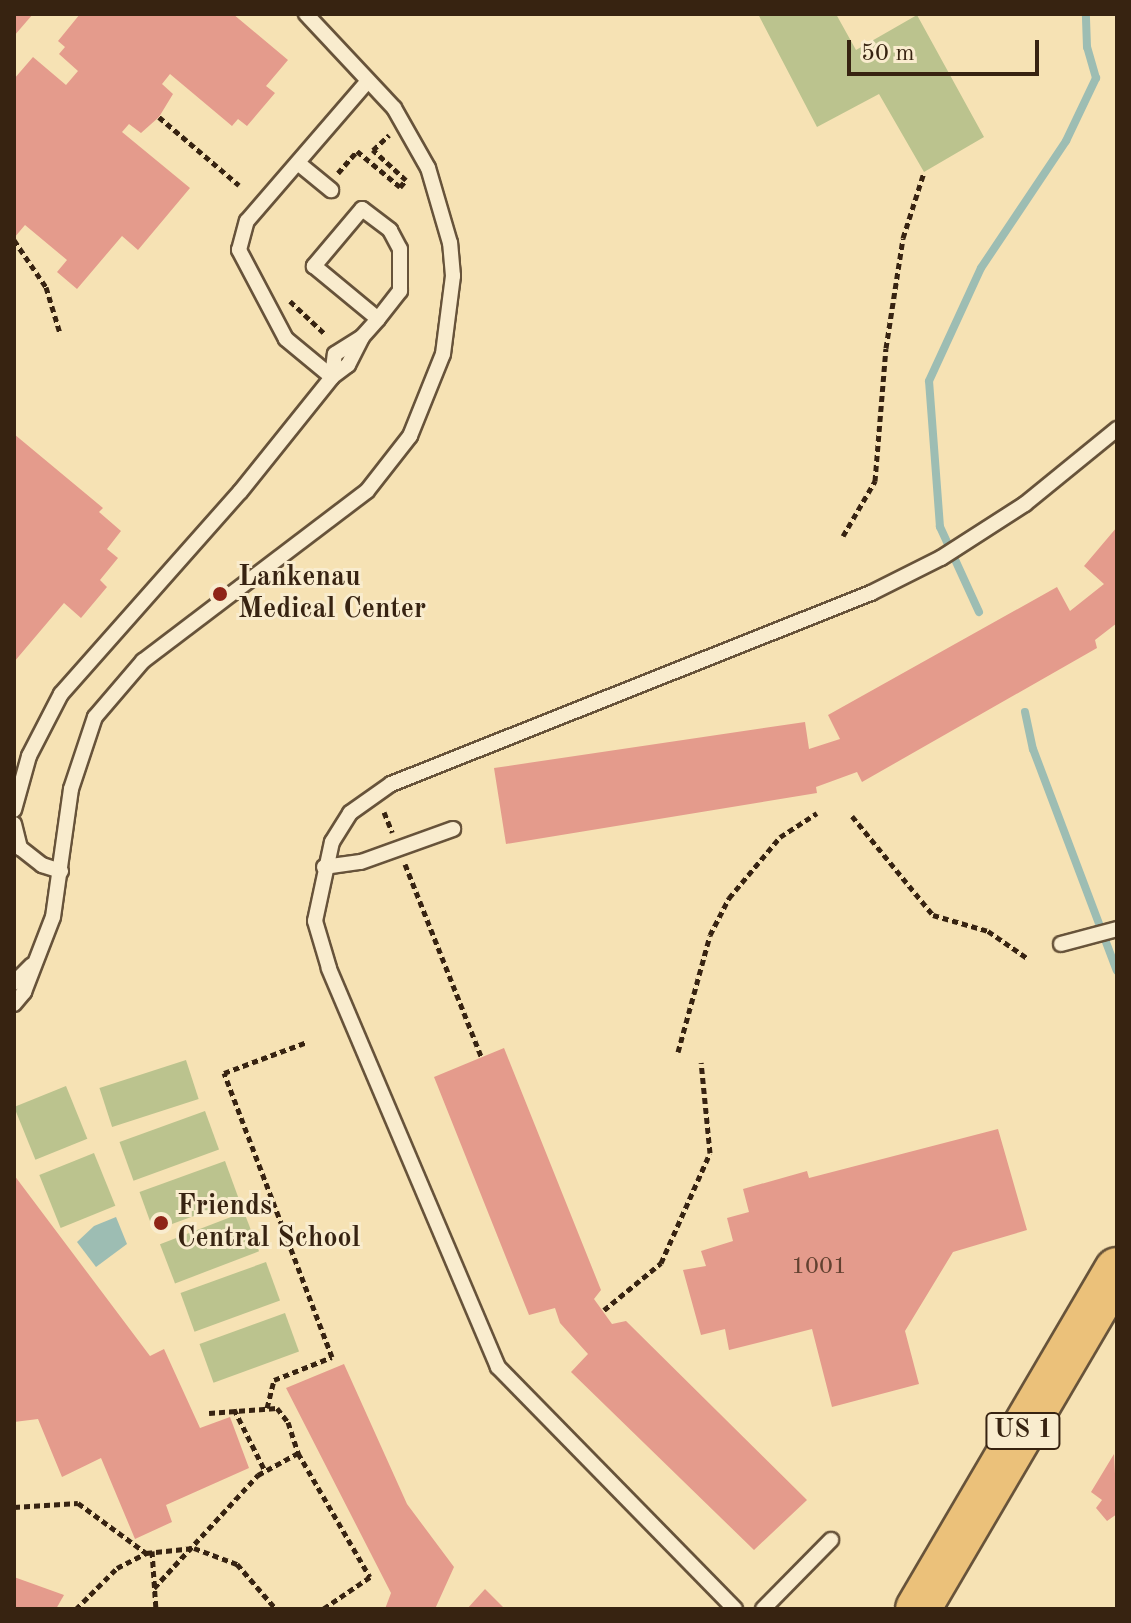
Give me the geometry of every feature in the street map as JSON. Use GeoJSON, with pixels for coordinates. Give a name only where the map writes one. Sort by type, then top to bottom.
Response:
{"type":"FeatureCollection","features":[{"type":"Feature","properties":{"kind":"highway","name":"US 1"},"geometry":{"type":"LineString","coordinates":[[918,1609],[1117,1270]]}},
{"type":"Feature","properties":{"kind":"lane"},"geometry":{"type":"LineString","coordinates":[[14,1004],[38,959],[61,871],[80,750],[116,690],[143,661],[367,491],[410,436],[430,395],[451,313],[450,243],[414,136],[306,14]]}},
{"type":"Feature","properties":{"kind":"lane"},"geometry":{"type":"LineString","coordinates":[[332,377],[286,339],[239,250],[247,221],[368,81]]}},
{"type":"Feature","properties":{"kind":"lane"},"geometry":{"type":"LineString","coordinates":[[298,163],[329,188]]}},
{"type":"Feature","properties":{"kind":"lane"},"geometry":{"type":"LineString","coordinates":[[14,810],[29,756],[61,694],[240,492],[332,377],[335,354],[362,337],[378,319],[400,291],[400,249],[390,230],[362,209],[314,266],[378,319]]}},
{"type":"Feature","properties":{"kind":"lane"},"geometry":{"type":"LineString","coordinates":[[735,1609],[498,1367],[329,968],[315,921],[324,867],[350,813],[376,792],[871,593],[972,540],[1117,429]]}},
{"type":"Feature","properties":{"kind":"lane"},"geometry":{"type":"LineString","coordinates":[[14,824],[17,845],[42,865],[61,871]]}},
{"type":"Feature","properties":{"kind":"lane"},"geometry":{"type":"LineString","coordinates":[[324,867],[399,849],[453,829]]}},
{"type":"Feature","properties":{"kind":"lane"},"geometry":{"type":"LineString","coordinates":[[1061,944],[1117,929]]}},
{"type":"Feature","properties":{"kind":"lane"},"geometry":{"type":"LineString","coordinates":[[14,983],[38,959]]}},
{"type":"Feature","properties":{"kind":"lane"},"geometry":{"type":"LineString","coordinates":[[763,1609],[831,1540]]}},
{"type":"Feature","properties":{"kind":"path"},"geometry":{"type":"LineString","coordinates":[[159,117],[239,185]]}},
{"type":"Feature","properties":{"kind":"path"},"geometry":{"type":"LineString","coordinates":[[329,188],[357,151],[400,187],[406,180],[373,150],[392,133]]}},
{"type":"Feature","properties":{"kind":"path"},"geometry":{"type":"LineString","coordinates":[[843,536],[875,481],[886,348],[900,254],[924,172]]}},
{"type":"Feature","properties":{"kind":"path"},"geometry":{"type":"LineString","coordinates":[[14,240],[46,287],[60,333]]}},
{"type":"Feature","properties":{"kind":"path"},"geometry":{"type":"LineString","coordinates":[[282,294],[324,333]]}},
{"type":"Feature","properties":{"kind":"path"},"geometry":{"type":"LineString","coordinates":[[376,792],[482,1058]]}},
{"type":"Feature","properties":{"kind":"path"},"geometry":{"type":"LineString","coordinates":[[678,1052],[710,935],[729,898],[780,837],[817,813]]}},
{"type":"Feature","properties":{"kind":"path"},"geometry":{"type":"LineString","coordinates":[[852,816],[933,915],[988,931],[1027,958]]}},
{"type":"Feature","properties":{"kind":"path"},"geometry":{"type":"LineString","coordinates":[[267,1408],[274,1380],[332,1357],[224,1073],[307,1042]]}},
{"type":"Feature","properties":{"kind":"path"},"geometry":{"type":"LineString","coordinates":[[604,1310],[661,1263],[710,1153],[701,1062]]}},
{"type":"Feature","properties":{"kind":"path"},"geometry":{"type":"LineString","coordinates":[[209,1413],[277,1408],[288,1422],[298,1453],[370,1577],[323,1609]]}},
{"type":"Feature","properties":{"kind":"path"},"geometry":{"type":"LineString","coordinates":[[234,1409],[265,1471]]}},
{"type":"Feature","properties":{"kind":"path"},"geometry":{"type":"LineString","coordinates":[[154,1588],[194,1548],[219,1512],[265,1471],[298,1453]]}},
{"type":"Feature","properties":{"kind":"path"},"geometry":{"type":"LineString","coordinates":[[14,1507],[78,1503],[149,1552],[156,1609]]}},
{"type":"Feature","properties":{"kind":"path"},"geometry":{"type":"LineString","coordinates":[[76,1609],[117,1568],[149,1552],[194,1548],[237,1564],[276,1609]]}},
{"type":"Feature","properties":{"kind":"green space"},"geometry":{"type":"Polygon","coordinates":[[[758,14],[836,14],[856,50],[917,15],[984,137],[924,172],[879,94],[817,127],[758,14]]]}},
{"type":"Feature","properties":{"kind":"green space"},"geometry":{"type":"Polygon","coordinates":[[[186,1060],[199,1099],[112,1127],[99,1088],[186,1060]]]}},
{"type":"Feature","properties":{"kind":"green space"},"geometry":{"type":"Polygon","coordinates":[[[66,1086],[87,1139],[35,1160],[14,1107],[66,1086]]]}},
{"type":"Feature","properties":{"kind":"green space"},"geometry":{"type":"Polygon","coordinates":[[[205,1111],[219,1150],[134,1181],[119,1142],[205,1111]]]}},
{"type":"Feature","properties":{"kind":"green space"},"geometry":{"type":"Polygon","coordinates":[[[94,1153],[115,1206],[61,1228],[39,1175],[94,1153]]]}},
{"type":"Feature","properties":{"kind":"green space"},"geometry":{"type":"Polygon","coordinates":[[[225,1161],[239,1200],[154,1231],[139,1192],[225,1161]]]}},
{"type":"Feature","properties":{"kind":"green space"},"geometry":{"type":"Polygon","coordinates":[[[244,1212],[259,1251],[175,1283],[160,1244],[244,1212]]]}},
{"type":"Feature","properties":{"kind":"green space"},"geometry":{"type":"Polygon","coordinates":[[[266,1262],[280,1301],[195,1332],[180,1293],[266,1262]]]}},
{"type":"Feature","properties":{"kind":"green space"},"geometry":{"type":"Polygon","coordinates":[[[285,1313],[299,1352],[214,1383],[199,1344],[285,1313]]]}},
{"type":"Feature","properties":{"kind":"water"},"geometry":{"type":"Polygon","coordinates":[[[116,1217],[127,1244],[96,1267],[77,1242],[94,1226],[116,1217]]]}},
{"type":"Feature","properties":{"kind":"building"},"geometry":{"type":"Polygon","coordinates":[[[14,14],[33,14],[14,36],[14,14]]]}},
{"type":"Feature","properties":{"kind":"building"},"geometry":{"type":"Polygon","coordinates":[[[80,14],[233,14],[288,60],[266,86],[275,93],[247,126],[238,119],[232,126],[170,74],[162,84],[173,94],[159,117],[141,133],[129,124],[122,132],[190,188],[138,250],[122,236],[77,289],[57,272],[67,260],[25,225],[14,238],[14,79],[33,57],[66,85],[78,71],[59,54],[65,47],[58,41],[80,14]]]}},
{"type":"Feature","properties":{"kind":"building"},"geometry":{"type":"Polygon","coordinates":[[[14,434],[103,508],[99,512],[121,531],[107,549],[118,558],[100,580],[107,587],[81,618],[64,603],[14,662],[14,434]]]}},
{"type":"Feature","properties":{"kind":"building"},"geometry":{"type":"Polygon","coordinates":[[[1117,527],[1117,623],[1095,640],[1097,648],[862,782],[857,772],[816,787],[817,793],[506,844],[494,768],[805,722],[809,749],[840,739],[828,715],[1057,587],[1070,611],[1104,584],[1084,566],[1117,527]]]}},
{"type":"Feature","properties":{"kind":"building"},"geometry":{"type":"Polygon","coordinates":[[[504,1048],[601,1290],[594,1299],[612,1324],[626,1321],[807,1500],[754,1550],[571,1372],[588,1354],[560,1323],[555,1308],[529,1315],[434,1077],[504,1048]]]}},
{"type":"Feature","properties":{"kind":"building"},"geometry":{"type":"Polygon","coordinates":[[[998,1129],[1027,1230],[953,1252],[905,1331],[919,1384],[832,1407],[812,1329],[729,1350],[725,1329],[701,1335],[683,1270],[706,1266],[701,1251],[733,1241],[727,1218],[749,1212],[743,1189],[807,1171],[809,1178],[998,1129]]]}},
{"type":"Feature","properties":{"kind":"building"},"geometry":{"type":"Polygon","coordinates":[[[14,1175],[150,1356],[164,1349],[200,1428],[230,1417],[249,1468],[166,1505],[172,1522],[135,1539],[101,1458],[62,1477],[38,1419],[14,1422],[14,1175]]]}},
{"type":"Feature","properties":{"kind":"building"},"geometry":{"type":"Polygon","coordinates":[[[344,1364],[407,1504],[454,1567],[435,1609],[385,1609],[391,1593],[286,1388],[344,1364]]]}},
{"type":"Feature","properties":{"kind":"building"},"geometry":{"type":"Polygon","coordinates":[[[1114,1454],[1117,1514],[1107,1521],[1096,1508],[1102,1500],[1091,1492],[1114,1454]]]}},
{"type":"Feature","properties":{"kind":"building"},"geometry":{"type":"Polygon","coordinates":[[[14,1577],[64,1595],[56,1609],[14,1609],[14,1577]]]}},
{"type":"Feature","properties":{"kind":"building"},"geometry":{"type":"Polygon","coordinates":[[[485,1589],[505,1609],[467,1609],[485,1589]]]}},
{"type":"Feature","properties":{"kind":"waterway"},"geometry":{"type":"LineString","coordinates":[[979,612],[940,527],[929,381],[981,268],[1066,141],[1096,78],[1087,47],[1086,14]]}},
{"type":"Feature","properties":{"kind":"waterway"},"geometry":{"type":"LineString","coordinates":[[1025,712],[1033,749],[1117,971]]}},
{"type":"Feature","properties":{"kind":"place","name":"Lankenau Medical Center"},"geometry":{"type":"Point","coordinates":[220,594]}},
{"type":"Feature","properties":{"kind":"place","name":"Friends Central School"},"geometry":{"type":"Point","coordinates":[161,1223]}}]}
